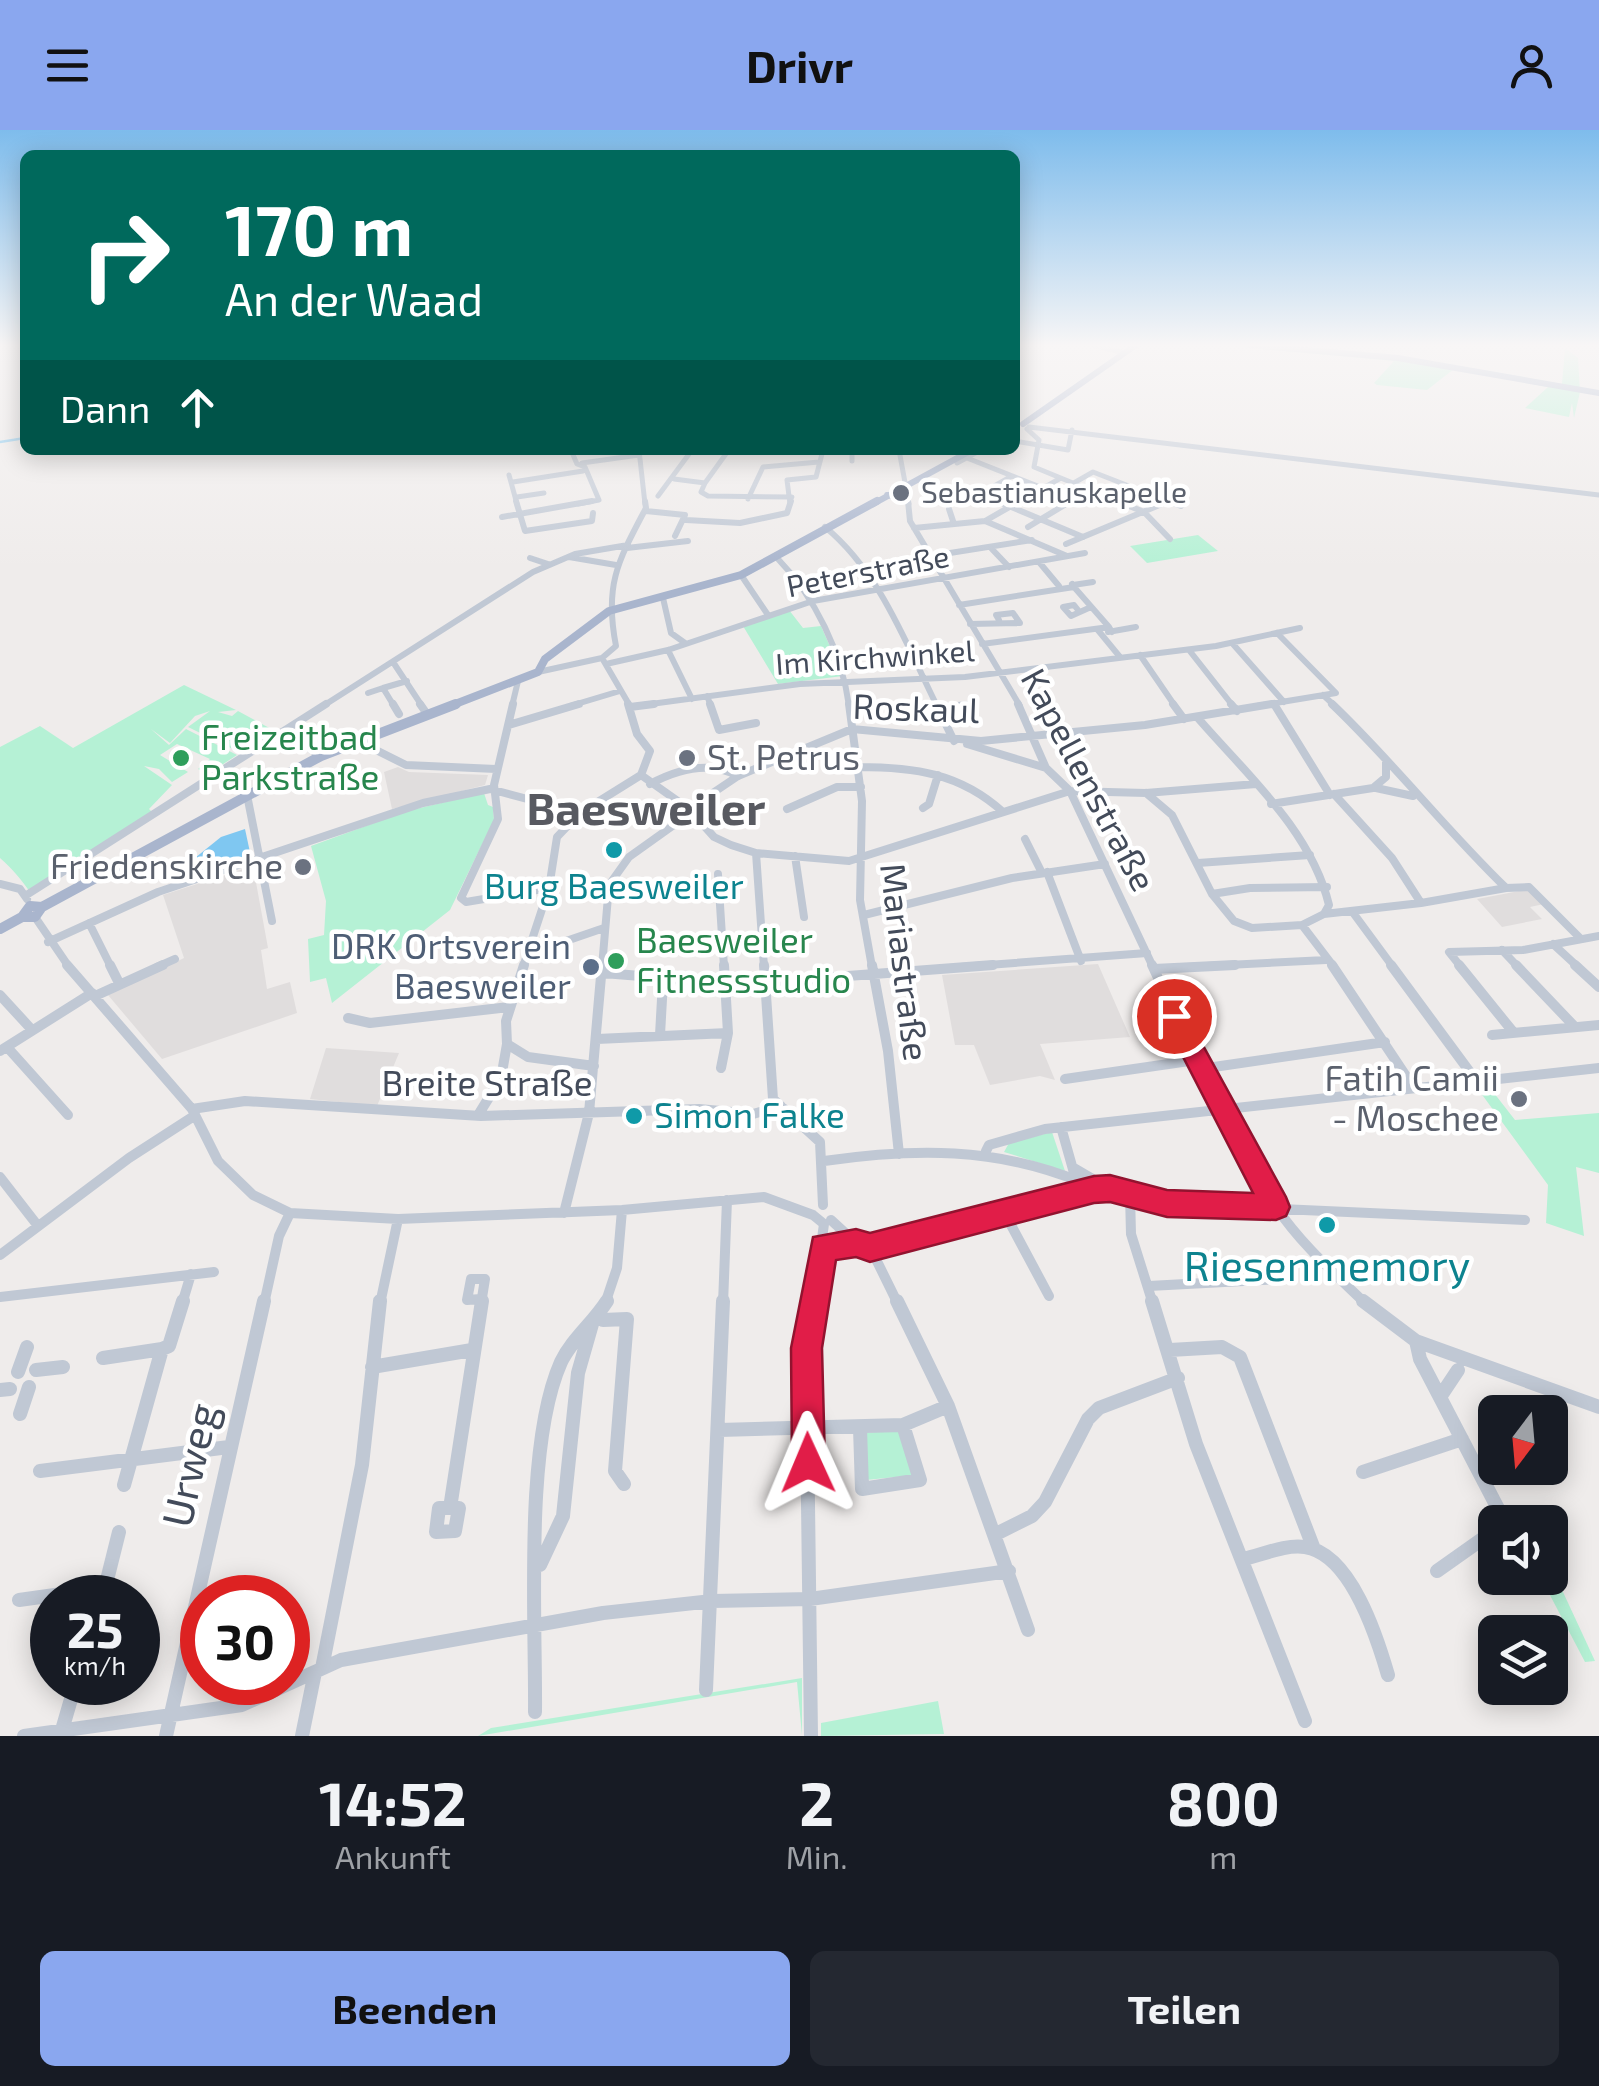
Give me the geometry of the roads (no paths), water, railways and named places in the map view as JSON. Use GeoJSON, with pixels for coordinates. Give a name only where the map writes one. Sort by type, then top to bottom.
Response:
{"type":"FeatureCollection","features":[{"type":"Feature","properties":{"kind":"main road"},"geometry":{"type":"LineString","coordinates":[[0,929],[31,908],[321,756],[401,718],[427,714],[538,672],[545,659],[608,612],[741,575],[883,496],[906,479],[918,478],[968,455]]}},
{"type":"Feature","properties":{"kind":"main road"},"geometry":{"type":"LineString","coordinates":[[883,496],[898,495],[907,500]]}},
{"type":"Feature","properties":{"kind":"street"},"geometry":{"type":"LineString","coordinates":[[1021,426],[1599,495]]}},
{"type":"Feature","properties":{"kind":"street"},"geometry":{"type":"LineString","coordinates":[[1021,426],[1040,446]]}},
{"type":"Feature","properties":{"kind":"street"},"geometry":{"type":"LineString","coordinates":[[1020,443],[1068,450],[1072,430]]}},
{"type":"Feature","properties":{"kind":"street"},"geometry":{"type":"LineString","coordinates":[[1040,446],[1032,464],[1144,512],[1170,539]]}},
{"type":"Feature","properties":{"kind":"street"},"geometry":{"type":"LineString","coordinates":[[502,517],[598,500],[575,455]]}},
{"type":"Feature","properties":{"kind":"street"},"geometry":{"type":"LineString","coordinates":[[512,482],[628,455]]}},
{"type":"Feature","properties":{"kind":"street"},"geometry":{"type":"LineString","coordinates":[[480,1112],[501,1078],[510,1006],[531,953],[558,836],[580,813],[641,774],[650,751],[637,734],[630,707],[604,661],[618,640],[608,612],[616,564],[646,512],[639,455]]}},
{"type":"Feature","properties":{"kind":"street"},"geometry":{"type":"LineString","coordinates":[[658,496],[689,455]]}},
{"type":"Feature","properties":{"kind":"street"},"geometry":{"type":"LineString","coordinates":[[702,494],[705,483],[725,455]]}},
{"type":"Feature","properties":{"kind":"street"},"geometry":{"type":"LineString","coordinates":[[686,520],[735,523],[787,513],[792,497],[787,480],[816,477],[821,455]]}},
{"type":"Feature","properties":{"kind":"street"},"geometry":{"type":"LineString","coordinates":[[852,455],[852,461]]}},
{"type":"Feature","properties":{"kind":"street"},"geometry":{"type":"LineString","coordinates":[[899,455],[906,479]]}},
{"type":"Feature","properties":{"kind":"street"},"geometry":{"type":"LineString","coordinates":[[957,463],[969,455]]}},
{"type":"Feature","properties":{"kind":"street"},"geometry":{"type":"LineString","coordinates":[[972,455],[1073,500],[1028,527]]}},
{"type":"Feature","properties":{"kind":"street"},"geometry":{"type":"LineString","coordinates":[[748,499],[763,467],[819,462]]}},
{"type":"Feature","properties":{"kind":"street"},"geometry":{"type":"LineString","coordinates":[[1072,484],[1093,472],[1182,506]]}},
{"type":"Feature","properties":{"kind":"street"},"geometry":{"type":"LineString","coordinates":[[509,475],[525,531],[592,521],[592,514]]}},
{"type":"Feature","properties":{"kind":"street"},"geometry":{"type":"LineString","coordinates":[[1013,476],[980,494],[1083,537]]}},
{"type":"Feature","properties":{"kind":"street"},"geometry":{"type":"LineString","coordinates":[[914,528],[985,521],[1059,478]]}},
{"type":"Feature","properties":{"kind":"street"},"geometry":{"type":"LineString","coordinates":[[674,479],[705,483]]}},
{"type":"Feature","properties":{"kind":"street","name":"Kapellenstraße"},"geometry":{"type":"LineString","coordinates":[[906,479],[914,528],[1035,736],[1046,768],[1070,791],[1219,1108],[1276,1207],[1351,1292],[1416,1341]]}},
{"type":"Feature","properties":{"kind":"street"},"geometry":{"type":"LineString","coordinates":[[517,497],[544,493]]}},
{"type":"Feature","properties":{"kind":"street"},"geometry":{"type":"LineString","coordinates":[[694,498],[702,494],[748,499],[792,497]]}},
{"type":"Feature","properties":{"kind":"street"},"geometry":{"type":"LineString","coordinates":[[721,506],[725,498]]}},
{"type":"Feature","properties":{"kind":"street"},"geometry":{"type":"LineString","coordinates":[[1066,544],[1169,501]]}},
{"type":"Feature","properties":{"kind":"street"},"geometry":{"type":"LineString","coordinates":[[949,509],[954,524]]}},
{"type":"Feature","properties":{"kind":"street"},"geometry":{"type":"LineString","coordinates":[[646,512],[683,514],[686,520]]}},
{"type":"Feature","properties":{"kind":"street"},"geometry":{"type":"LineString","coordinates":[[675,536],[686,520]]}},
{"type":"Feature","properties":{"kind":"street"},"geometry":{"type":"LineString","coordinates":[[985,521],[1068,556]]}},
{"type":"Feature","properties":{"kind":"street"},"geometry":{"type":"LineString","coordinates":[[824,526],[846,544],[880,591],[954,740]]}},
{"type":"Feature","properties":{"kind":"street"},"geometry":{"type":"LineString","coordinates":[[931,556],[1032,540]]}},
{"type":"Feature","properties":{"kind":"street"},"geometry":{"type":"LineString","coordinates":[[31,908],[284,732],[548,564],[628,546],[688,541]]}},
{"type":"Feature","properties":{"kind":"street"},"geometry":{"type":"LineString","coordinates":[[990,547],[1009,567]]}},
{"type":"Feature","properties":{"kind":"street","name":"Peterstraße"},"geometry":{"type":"LineString","coordinates":[[538,672],[668,650],[813,601],[1085,554]]}},
{"type":"Feature","properties":{"kind":"street"},"geometry":{"type":"LineString","coordinates":[[568,557],[616,564]]}},
{"type":"Feature","properties":{"kind":"street"},"geometry":{"type":"LineString","coordinates":[[530,558],[548,564]]}},
{"type":"Feature","properties":{"kind":"street","name":"Mariastraße"},"geometry":{"type":"LineString","coordinates":[[775,558],[796,573],[813,601],[846,682],[861,787],[864,915],[899,1154]]}},
{"type":"Feature","properties":{"kind":"street"},"geometry":{"type":"LineString","coordinates":[[1039,562],[1061,588]]}},
{"type":"Feature","properties":{"kind":"street"},"geometry":{"type":"LineString","coordinates":[[741,575],[768,615]]}},
{"type":"Feature","properties":{"kind":"street"},"geometry":{"type":"LineString","coordinates":[[959,606],[1093,582]]}},
{"type":"Feature","properties":{"kind":"street"},"geometry":{"type":"LineString","coordinates":[[1073,586],[1110,630]]}},
{"type":"Feature","properties":{"kind":"street"},"geometry":{"type":"LineString","coordinates":[[663,598],[671,633],[685,643]]}},
{"type":"Feature","properties":{"kind":"street"},"geometry":{"type":"LineString","coordinates":[[1078,610],[1091,606]]}},
{"type":"Feature","properties":{"kind":"street"},"geometry":{"type":"LineString","coordinates":[[970,624],[999,620]]}},
{"type":"Feature","properties":{"kind":"street"},"geometry":{"type":"LineString","coordinates":[[982,644],[1136,627]]}},
{"type":"Feature","properties":{"kind":"street","name":"Im Kirchwinkel"},"geometry":{"type":"LineString","coordinates":[[630,707],[707,696],[846,682],[924,680],[1189,650],[1300,628]]}},
{"type":"Feature","properties":{"kind":"street"},"geometry":{"type":"LineString","coordinates":[[1099,632],[1120,657]]}},
{"type":"Feature","properties":{"kind":"street","name":"Roskaul"},"geometry":{"type":"LineString","coordinates":[[564,1213],[589,1113],[607,893],[622,864],[738,776],[852,728],[965,742],[1184,719],[1336,693],[1277,633]]}},
{"type":"Feature","properties":{"kind":"street"},"geometry":{"type":"LineString","coordinates":[[1232,642],[1284,702]]}},
{"type":"Feature","properties":{"kind":"street"},"geometry":{"type":"LineString","coordinates":[[668,650],[692,699]]}},
{"type":"Feature","properties":{"kind":"street"},"geometry":{"type":"LineString","coordinates":[[1189,650],[1237,710]]}},
{"type":"Feature","properties":{"kind":"street"},"geometry":{"type":"LineString","coordinates":[[1140,655],[1184,719]]}},
{"type":"Feature","properties":{"kind":"street"},"geometry":{"type":"LineString","coordinates":[[392,662],[427,714]]}},
{"type":"Feature","properties":{"kind":"street"},"geometry":{"type":"LineString","coordinates":[[368,693],[407,681]]}},
{"type":"Feature","properties":{"kind":"street"},"geometry":{"type":"LineString","coordinates":[[518,681],[516,704],[496,769],[498,819],[461,898],[466,902],[549,888]]}},
{"type":"Feature","properties":{"kind":"street"},"geometry":{"type":"LineString","coordinates":[[383,688],[401,718]]}},
{"type":"Feature","properties":{"kind":"street"},"geometry":{"type":"LineString","coordinates":[[509,725],[620,691]]}},
{"type":"Feature","properties":{"kind":"street"},"geometry":{"type":"LineString","coordinates":[[707,696],[720,730],[756,723]]}},
{"type":"Feature","properties":{"kind":"street"},"geometry":{"type":"LineString","coordinates":[[1323,696],[1506,888]]}},
{"type":"Feature","properties":{"kind":"street"},"geometry":{"type":"LineString","coordinates":[[1274,704],[1297,732],[1302,752],[1332,795],[1392,858],[1421,903]]}},
{"type":"Feature","properties":{"kind":"street"},"geometry":{"type":"LineString","coordinates":[[939,707],[974,706]]}},
{"type":"Feature","properties":{"kind":"street"},"geometry":{"type":"LineString","coordinates":[[1197,717],[1256,784],[1310,855],[1328,887],[1329,905],[1324,914]]}},
{"type":"Feature","properties":{"kind":"street"},"geometry":{"type":"LineString","coordinates":[[284,732],[321,756]]}},
{"type":"Feature","properties":{"kind":"street"},"geometry":{"type":"LineString","coordinates":[[356,740],[406,765],[496,769]]}},
{"type":"Feature","properties":{"kind":"street"},"geometry":{"type":"LineString","coordinates":[[965,742],[1046,768]]}},
{"type":"Feature","properties":{"kind":"street"},"geometry":{"type":"LineString","coordinates":[[1373,788],[1386,777],[1386,760]]}},
{"type":"Feature","properties":{"kind":"street"},"geometry":{"type":"LineString","coordinates":[[650,784],[704,767],[729,770],[738,776]]}},
{"type":"Feature","properties":{"kind":"street"},"geometry":{"type":"LineString","coordinates":[[858,767],[903,768],[975,786],[1003,812]]}},
{"type":"Feature","properties":{"kind":"street"},"geometry":{"type":"LineString","coordinates":[[641,774],[691,810],[714,838],[756,853],[861,860],[1070,791],[1146,793],[1256,784]]}},
{"type":"Feature","properties":{"kind":"street"},"geometry":{"type":"LineString","coordinates":[[923,808],[929,804],[938,775]]}},
{"type":"Feature","properties":{"kind":"street"},"geometry":{"type":"LineString","coordinates":[[786,808],[837,787],[861,787]]}},
{"type":"Feature","properties":{"kind":"street"},"geometry":{"type":"LineString","coordinates":[[1271,804],[1373,788],[1396,788],[1419,799]]}},
{"type":"Feature","properties":{"kind":"street"},"geometry":{"type":"LineString","coordinates":[[48,942],[158,892],[411,806],[494,789],[580,813]]}},
{"type":"Feature","properties":{"kind":"street"},"geometry":{"type":"LineString","coordinates":[[1146,793],[1172,814],[1212,894],[1234,921],[1246,927],[1302,925],[1324,914],[1354,914],[1529,887],[1581,939]]}},
{"type":"Feature","properties":{"kind":"street"},"geometry":{"type":"LineString","coordinates":[[247,794],[272,921]]}},
{"type":"Feature","properties":{"kind":"street"},"geometry":{"type":"LineString","coordinates":[[1025,839],[1044,872],[1081,961]]}},
{"type":"Feature","properties":{"kind":"street"},"geometry":{"type":"LineString","coordinates":[[756,853],[773,1099],[815,1134],[824,1162],[823,1206],[830,1209],[823,1220],[823,1247],[809,1311],[811,1736]]}},
{"type":"Feature","properties":{"kind":"street"},"geometry":{"type":"LineString","coordinates":[[1198,864],[1310,855]]}},
{"type":"Feature","properties":{"kind":"street"},"geometry":{"type":"LineString","coordinates":[[794,856],[804,917]]}},
{"type":"Feature","properties":{"kind":"street"},"geometry":{"type":"LineString","coordinates":[[864,915],[1044,872],[1105,864]]}},
{"type":"Feature","properties":{"kind":"street"},"geometry":{"type":"LineString","coordinates":[[718,874],[728,1033],[722,1068]]}},
{"type":"Feature","properties":{"kind":"street"},"geometry":{"type":"LineString","coordinates":[[0,884],[20,889],[48,942],[193,1113],[230,1175],[253,1196],[290,1213],[398,1219],[622,1210],[764,1197],[823,1220],[856,1243],[870,1247],[1110,1189]]}},
{"type":"Feature","properties":{"kind":"street"},"geometry":{"type":"LineString","coordinates":[[1212,894],[1328,887]]}},
{"type":"Feature","properties":{"kind":"street"},"geometry":{"type":"LineString","coordinates":[[1354,914],[1478,1083]]}},
{"type":"Feature","properties":{"kind":"street"},"geometry":{"type":"LineString","coordinates":[[89,923],[119,984]]}},
{"type":"Feature","properties":{"kind":"street"},"geometry":{"type":"LineString","coordinates":[[1302,925],[1414,1088]]}},
{"type":"Feature","properties":{"kind":"street"},"geometry":{"type":"LineString","coordinates":[[531,953],[604,928]]}},
{"type":"Feature","properties":{"kind":"street"},"geometry":{"type":"LineString","coordinates":[[1514,1033],[1449,952],[1474,948],[1502,950],[1599,936]]}},
{"type":"Feature","properties":{"kind":"street"},"geometry":{"type":"LineString","coordinates":[[1553,944],[1599,987]]}},
{"type":"Feature","properties":{"kind":"street"},"geometry":{"type":"LineString","coordinates":[[1502,950],[1574,1027]]}},
{"type":"Feature","properties":{"kind":"street"},"geometry":{"type":"LineString","coordinates":[[602,973],[663,981],[767,983],[1147,953]]}},
{"type":"Feature","properties":{"kind":"street"},"geometry":{"type":"LineString","coordinates":[[68,1115],[4,1049],[93,995],[175,958]]}},
{"type":"Feature","properties":{"kind":"street"},"geometry":{"type":"LineString","coordinates":[[1154,969],[1326,960]]}},
{"type":"Feature","properties":{"kind":"street"},"geometry":{"type":"LineString","coordinates":[[660,1035],[663,981]]}},
{"type":"Feature","properties":{"kind":"street"},"geometry":{"type":"LineString","coordinates":[[0,995],[32,1030]]}},
{"type":"Feature","properties":{"kind":"street"},"geometry":{"type":"LineString","coordinates":[[348,1018],[370,1022],[510,1006]]}},
{"type":"Feature","properties":{"kind":"street"},"geometry":{"type":"LineString","coordinates":[[1492,1035],[1599,1026]]}},
{"type":"Feature","properties":{"kind":"street"},"geometry":{"type":"LineString","coordinates":[[596,1039],[728,1033]]}},
{"type":"Feature","properties":{"kind":"street"},"geometry":{"type":"LineString","coordinates":[[1065,1078],[1268,1062],[1321,1046],[1384,1042]]}},
{"type":"Feature","properties":{"kind":"street"},"geometry":{"type":"LineString","coordinates":[[507,1044],[528,1057],[594,1066]]}},
{"type":"Feature","properties":{"kind":"street"},"geometry":{"type":"LineString","coordinates":[[986,1151],[990,1145],[1061,1127],[1599,1068]]}},
{"type":"Feature","properties":{"kind":"street","name":"Breite Straße"},"geometry":{"type":"LineString","coordinates":[[193,1113],[213,1102],[307,1104],[465,1118],[701,1109],[769,1113],[780,1106]]}},
{"type":"Feature","properties":{"kind":"street"},"geometry":{"type":"LineString","coordinates":[[0,1255],[193,1113]]}},
{"type":"Feature","properties":{"kind":"street"},"geometry":{"type":"LineString","coordinates":[[1060,1198],[1073,1188],[1074,1173],[1061,1127]]}},
{"type":"Feature","properties":{"kind":"street"},"geometry":{"type":"LineString","coordinates":[[824,1162],[947,1148],[986,1151],[1074,1173],[1130,1196],[1177,1205],[1525,1220]]}},
{"type":"Feature","properties":{"kind":"street"},"geometry":{"type":"LineString","coordinates":[[0,1177],[38,1226]]}},
{"type":"Feature","properties":{"kind":"street"},"geometry":{"type":"LineString","coordinates":[[1130,1196],[1131,1234],[1196,1444],[1305,1721]]}},
{"type":"Feature","properties":{"kind":"street"},"geometry":{"type":"LineString","coordinates":[[706,1690],[727,1200]]}},
{"type":"Feature","properties":{"kind":"street"},"geometry":{"type":"LineString","coordinates":[[539,1567],[563,1516],[578,1374],[595,1318],[616,1280],[622,1210]]}},
{"type":"Feature","properties":{"kind":"street"},"geometry":{"type":"LineString","coordinates":[[1004,1212],[1048,1296]]}},
{"type":"Feature","properties":{"kind":"street","name":"Urweg"},"geometry":{"type":"LineString","coordinates":[[166,1736],[279,1236],[290,1213]]}},
{"type":"Feature","properties":{"kind":"street"},"geometry":{"type":"LineString","coordinates":[[302,1736],[362,1465],[382,1287],[398,1219]]}},
{"type":"Feature","properties":{"kind":"street"},"geometry":{"type":"LineString","coordinates":[[823,1247],[856,1243]]}},
{"type":"Feature","properties":{"kind":"street"},"geometry":{"type":"LineString","coordinates":[[870,1247],[948,1406],[1028,1630]]}},
{"type":"Feature","properties":{"kind":"street"},"geometry":{"type":"LineString","coordinates":[[0,1298],[214,1272]]}},
{"type":"Feature","properties":{"kind":"street"},"geometry":{"type":"LineString","coordinates":[[103,1358],[168,1346],[190,1274]]}},
{"type":"Feature","properties":{"kind":"street"},"geometry":{"type":"LineString","coordinates":[[1149,1286],[1278,1279]]}},
{"type":"Feature","properties":{"kind":"street"},"geometry":{"type":"LineString","coordinates":[[450,1508],[482,1300]]}},
{"type":"Feature","properties":{"kind":"street"},"geometry":{"type":"LineString","coordinates":[[595,1318],[627,1319],[615,1471],[624,1484]]}},
{"type":"Feature","properties":{"kind":"street"},"geometry":{"type":"LineString","coordinates":[[535,1712],[538,1524],[555,1381],[566,1346],[595,1318]]}},
{"type":"Feature","properties":{"kind":"street"},"geometry":{"type":"LineString","coordinates":[[1416,1341],[1420,1359],[1496,1505]]}},
{"type":"Feature","properties":{"kind":"street"},"geometry":{"type":"LineString","coordinates":[[1416,1341],[1599,1407]]}},
{"type":"Feature","properties":{"kind":"street"},"geometry":{"type":"LineString","coordinates":[[18,1372],[27,1347]]}},
{"type":"Feature","properties":{"kind":"street"},"geometry":{"type":"LineString","coordinates":[[1170,1350],[1222,1347],[1240,1357],[1314,1549]]}},
{"type":"Feature","properties":{"kind":"street"},"geometry":{"type":"LineString","coordinates":[[124,1485],[162,1349]]}},
{"type":"Feature","properties":{"kind":"street"},"geometry":{"type":"LineString","coordinates":[[372,1367],[472,1350]]}},
{"type":"Feature","properties":{"kind":"street"},"geometry":{"type":"LineString","coordinates":[[36,1370],[63,1367]]}},
{"type":"Feature","properties":{"kind":"street"},"geometry":{"type":"LineString","coordinates":[[1440,1396],[1458,1370]]}},
{"type":"Feature","properties":{"kind":"street"},"geometry":{"type":"LineString","coordinates":[[996,1534],[1032,1516],[1045,1502],[1088,1419],[1099,1408],[1178,1378]]}},
{"type":"Feature","properties":{"kind":"street"},"geometry":{"type":"LineString","coordinates":[[20,1414],[29,1387]]}},
{"type":"Feature","properties":{"kind":"street"},"geometry":{"type":"LineString","coordinates":[[719,1430],[902,1425],[948,1406]]}},
{"type":"Feature","properties":{"kind":"street"},"geometry":{"type":"LineString","coordinates":[[860,1428],[862,1488],[920,1480],[902,1425]]}},
{"type":"Feature","properties":{"kind":"street"},"geometry":{"type":"LineString","coordinates":[[1363,1472],[1462,1439]]}},
{"type":"Feature","properties":{"kind":"street"},"geometry":{"type":"LineString","coordinates":[[40,1470],[229,1447]]}},
{"type":"Feature","properties":{"kind":"street"},"geometry":{"type":"LineString","coordinates":[[108,1575],[119,1532]]}},
{"type":"Feature","properties":{"kind":"street"},"geometry":{"type":"LineString","coordinates":[[1437,1570],[1478,1542]]}},
{"type":"Feature","properties":{"kind":"street"},"geometry":{"type":"LineString","coordinates":[[1243,1560],[1302,1546],[1314,1549],[1340,1568],[1354,1590],[1388,1675]]}},
{"type":"Feature","properties":{"kind":"street"},"geometry":{"type":"LineString","coordinates":[[24,1736],[242,1705],[341,1660],[536,1626],[712,1601],[810,1599],[1009,1571]]}},
{"type":"Feature","properties":{"kind":"street"},"geometry":{"type":"LineString","coordinates":[[19,1600],[30,1599]]}},
{"type":"Feature","properties":{"kind":"street"},"geometry":{"type":"LineString","coordinates":[[62,1730],[69,1705]]}},
{"type":"Feature","properties":{"kind":"water"},"geometry":{"type":"Polygon","coordinates":[[[245,829],[251,857],[184,879],[180,870],[221,837],[245,829]]]}},
{"type":"Feature","properties":{"kind":"waterway"},"geometry":{"type":"LineString","coordinates":[[0,442],[20,439]]}},
{"type":"Feature","properties":{"kind":"place","name":"Sebastianuskapelle"},"geometry":{"type":"Point","coordinates":[901,493]}},
{"type":"Feature","properties":{"kind":"place","name":"Freizeitbad Parkstraße"},"geometry":{"type":"Point","coordinates":[181,758]}},
{"type":"Feature","properties":{"kind":"place","name":"St. Petrus"},"geometry":{"type":"Point","coordinates":[687,758]}},
{"type":"Feature","properties":{"kind":"place","name":"Burg Baesweiler"},"geometry":{"type":"Point","coordinates":[614,850]}},
{"type":"Feature","properties":{"kind":"place","name":"Friedenskirche"},"geometry":{"type":"Point","coordinates":[303,867]}},
{"type":"Feature","properties":{"kind":"place","name":"Baesweiler Fitnessstudio"},"geometry":{"type":"Point","coordinates":[616,961]}},
{"type":"Feature","properties":{"kind":"place","name":"DRK Ortsverein Baesweiler"},"geometry":{"type":"Point","coordinates":[591,967]}},
{"type":"Feature","properties":{"kind":"place","name":"Fatih Camii - Moschee"},"geometry":{"type":"Point","coordinates":[1519,1099]}},
{"type":"Feature","properties":{"kind":"place","name":"Simon Falke"},"geometry":{"type":"Point","coordinates":[634,1116]}},
{"type":"Feature","properties":{"kind":"place","name":"Riesenmemory"},"geometry":{"type":"Point","coordinates":[1327,1225]}},
{"type":"Feature","properties":{"kind":"district","name":"Baesweiler"},"geometry":{"type":"Point","coordinates":[646,809]}}]}
